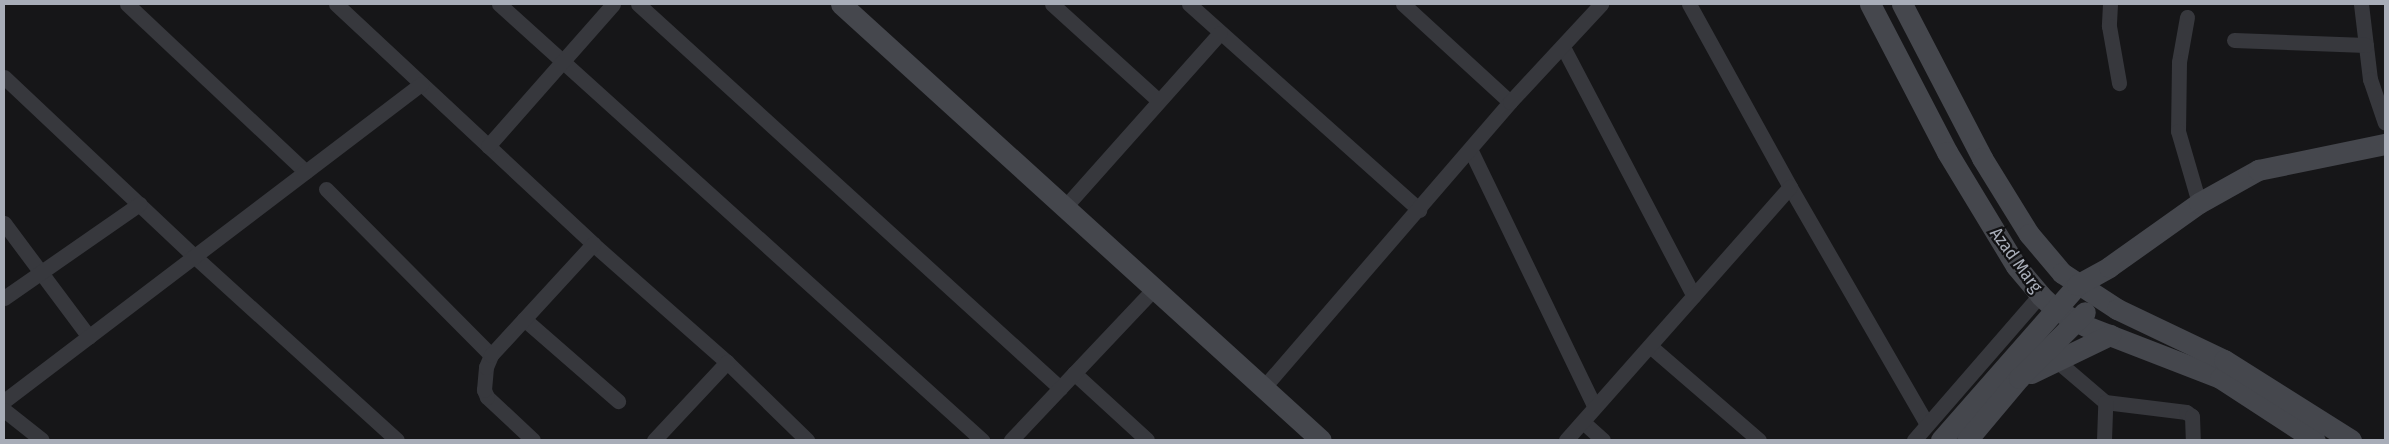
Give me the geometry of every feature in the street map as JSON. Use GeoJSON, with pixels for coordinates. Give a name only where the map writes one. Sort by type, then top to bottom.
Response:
{"type":"FeatureCollection","features":[{"type":"Feature","properties":{"kind":"street"},"geometry":{"type":"LineString","coordinates":[[127,4],[306,172]]}},
{"type":"Feature","properties":{"kind":"street"},"geometry":{"type":"LineString","coordinates":[[336,4],[593,244],[727,362],[807,440]]}},
{"type":"Feature","properties":{"kind":"street"},"geometry":{"type":"LineString","coordinates":[[499,4],[982,440]]}},
{"type":"Feature","properties":{"kind":"street"},"geometry":{"type":"LineString","coordinates":[[488,146],[613,4]]}},
{"type":"Feature","properties":{"kind":"street"},"geometry":{"type":"LineString","coordinates":[[638,4],[1060,388]]}},
{"type":"Feature","properties":{"kind":"street"},"geometry":{"type":"LineString","coordinates":[[841,4],[1153,290],[1264,386],[1321,440]]}},
{"type":"Feature","properties":{"kind":"street"},"geometry":{"type":"LineString","coordinates":[[1052,4],[1159,101]]}},
{"type":"Feature","properties":{"kind":"street"},"geometry":{"type":"LineString","coordinates":[[1189,4],[1419,210]]}},
{"type":"Feature","properties":{"kind":"street"},"geometry":{"type":"LineString","coordinates":[[1403,4],[1510,102]]}},
{"type":"Feature","properties":{"kind":"street"},"geometry":{"type":"LineString","coordinates":[[1264,386],[1471,151],[1510,102],[1601,4]]}},
{"type":"Feature","properties":{"kind":"street"},"geometry":{"type":"LineString","coordinates":[[1689,4],[1790,187],[1927,424]]}},
{"type":"Feature","properties":{"kind":"street","name":"Azad Marg"},"geometry":{"type":"LineString","coordinates":[[1870,4],[1947,152],[2011,259],[2047,302],[2076,321],[2220,378],[2315,440]]}},
{"type":"Feature","properties":{"kind":"street","name":"Azad Marg"},"geometry":{"type":"LineString","coordinates":[[1902,4],[1982,158],[2024,226],[2062,273],[2099,299],[2224,360],[2351,440]]}},
{"type":"Feature","properties":{"kind":"street"},"geometry":{"type":"LineString","coordinates":[[2110,4],[2109,26],[2119,83]]}},
{"type":"Feature","properties":{"kind":"street"},"geometry":{"type":"LineString","coordinates":[[2361,4],[2370,79],[2385,123]]}},
{"type":"Feature","properties":{"kind":"street"},"geometry":{"type":"LineString","coordinates":[[2187,17],[2178,62],[2178,131],[2199,203]]}},
{"type":"Feature","properties":{"kind":"street"},"geometry":{"type":"LineString","coordinates":[[1064,208],[1220,33]]}},
{"type":"Feature","properties":{"kind":"street"},"geometry":{"type":"LineString","coordinates":[[2234,40],[2366,45]]}},
{"type":"Feature","properties":{"kind":"street"},"geometry":{"type":"LineString","coordinates":[[1562,47],[1694,296]]}},
{"type":"Feature","properties":{"kind":"street"},"geometry":{"type":"LineString","coordinates":[[4,77],[194,256],[397,440]]}},
{"type":"Feature","properties":{"kind":"street"},"geometry":{"type":"LineString","coordinates":[[4,401],[421,84]]}},
{"type":"Feature","properties":{"kind":"street"},"geometry":{"type":"LineString","coordinates":[[1914,440],[1927,424],[2047,302],[2109,267],[2199,203],[2258,170],[2385,144]]}},
{"type":"Feature","properties":{"kind":"street"},"geometry":{"type":"LineString","coordinates":[[1471,151],[1595,408]]}},
{"type":"Feature","properties":{"kind":"street"},"geometry":{"type":"LineString","coordinates":[[1566,440],[1790,187]]}},
{"type":"Feature","properties":{"kind":"street"},"geometry":{"type":"LineString","coordinates":[[326,189],[491,355]]}},
{"type":"Feature","properties":{"kind":"street"},"geometry":{"type":"LineString","coordinates":[[4,298],[139,204]]}},
{"type":"Feature","properties":{"kind":"street"},"geometry":{"type":"LineString","coordinates":[[4,223],[88,337]]}},
{"type":"Feature","properties":{"kind":"street"},"geometry":{"type":"LineString","coordinates":[[532,440],[487,397],[484,376],[491,355],[593,244]]}},
{"type":"Feature","properties":{"kind":"street"},"geometry":{"type":"LineString","coordinates":[[1967,440],[2019,378],[2099,299],[2109,267]]}},
{"type":"Feature","properties":{"kind":"street"},"geometry":{"type":"LineString","coordinates":[[1010,440],[1153,290]]}},
{"type":"Feature","properties":{"kind":"street"},"geometry":{"type":"LineString","coordinates":[[1942,440],[2047,302]]}},
{"type":"Feature","properties":{"kind":"street"},"geometry":{"type":"LineString","coordinates":[[524,318],[618,400]]}},
{"type":"Feature","properties":{"kind":"street"},"geometry":{"type":"LineString","coordinates":[[2019,378],[2110,335]]}},
{"type":"Feature","properties":{"kind":"street"},"geometry":{"type":"LineString","coordinates":[[1650,346],[1759,440]]}},
{"type":"Feature","properties":{"kind":"street"},"geometry":{"type":"LineString","coordinates":[[2057,361],[2104,402],[2186,412],[2192,416],[2193,440]]}},
{"type":"Feature","properties":{"kind":"street"},"geometry":{"type":"LineString","coordinates":[[654,440],[727,362]]}},
{"type":"Feature","properties":{"kind":"street"},"geometry":{"type":"LineString","coordinates":[[1074,373],[1147,440]]}},
{"type":"Feature","properties":{"kind":"street"},"geometry":{"type":"LineString","coordinates":[[2104,402],[2104,440]]}},
{"type":"Feature","properties":{"kind":"street"},"geometry":{"type":"LineString","coordinates":[[4,410],[42,440]]}},
{"type":"Feature","properties":{"kind":"street"},"geometry":{"type":"LineString","coordinates":[[1583,422],[1603,440]]}}]}
